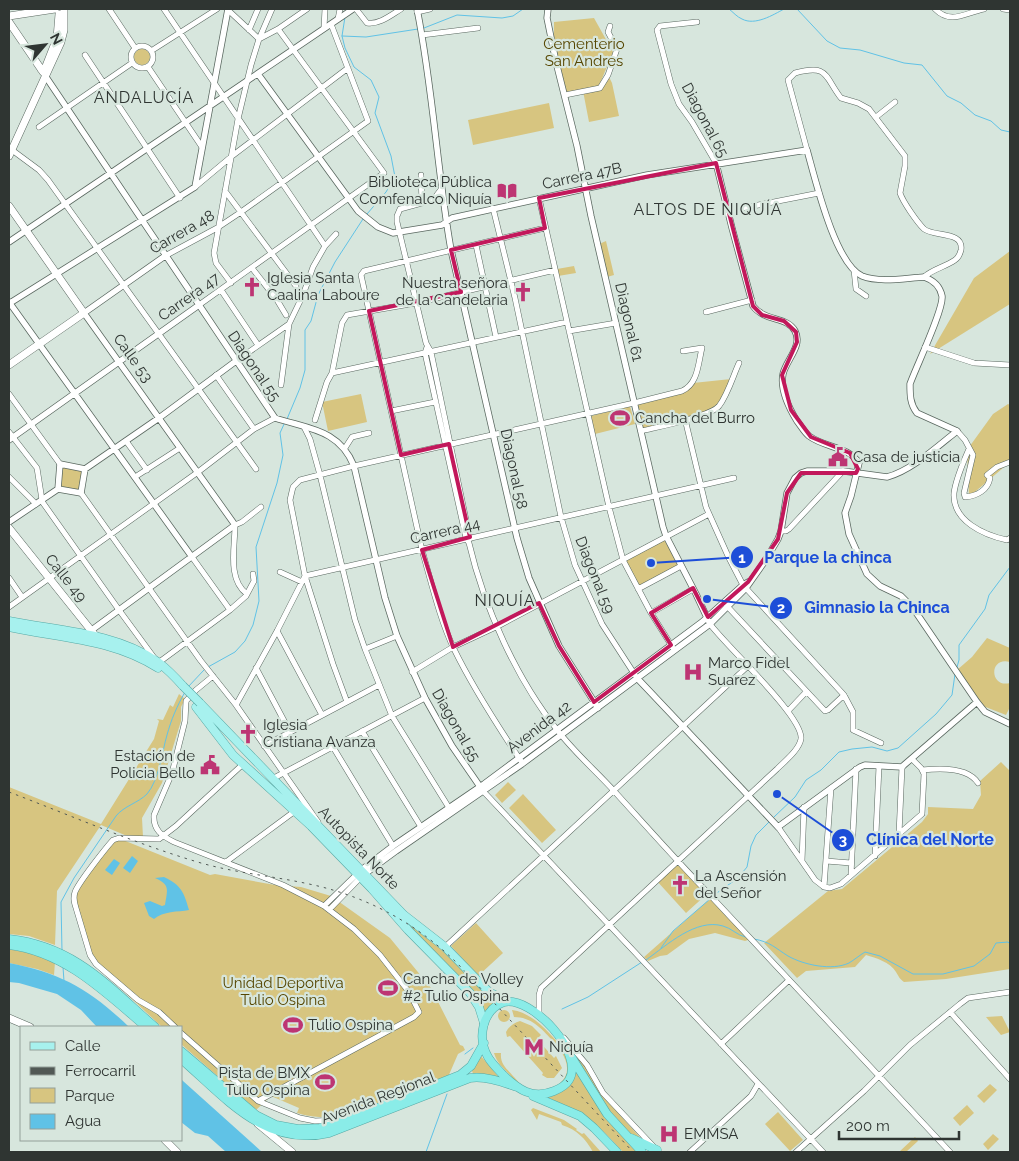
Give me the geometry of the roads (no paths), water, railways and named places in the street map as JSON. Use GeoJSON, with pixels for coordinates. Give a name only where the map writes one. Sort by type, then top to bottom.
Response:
{"type":"FeatureCollection","features":[{"type":"Feature","properties":{"kind":"highway"},"geometry":{"type":"LineString","coordinates":[[9,939],[31,942],[56,955],[94,982],[145,1026]]}},
{"type":"Feature","properties":{"kind":"highway"},"geometry":{"type":"LineString","coordinates":[[9,946],[69,956],[94,974],[154,1026]]}},
{"type":"Feature","properties":{"kind":"highway"},"geometry":{"type":"LineString","coordinates":[[616,1152],[580,1116],[526,1093],[491,1062],[484,1043],[484,1023],[490,1010],[499,1004],[508,1002],[524,1005],[541,1017],[560,1040],[600,1104],[642,1152]]}},
{"type":"Feature","properties":{"kind":"highway","name":"Avenida Regional"},"geometry":{"type":"LineString","coordinates":[[182,1052],[245,1107],[261,1118],[276,1125],[298,1129],[320,1128],[360,1115],[460,1074],[473,1063],[484,1043]]}},
{"type":"Feature","properties":{"kind":"highway"},"geometry":{"type":"LineString","coordinates":[[526,1093],[545,1094],[560,1088],[566,1083],[570,1078],[572,1068],[568,1053]]}},
{"type":"Feature","properties":{"kind":"highway","name":"Avenida Regional"},"geometry":{"type":"LineString","coordinates":[[182,1060],[254,1120],[274,1130],[298,1136],[320,1135],[335,1130],[470,1078],[493,1079],[517,1087]]}},
{"type":"Feature","properties":{"kind":"highway"},"geometry":{"type":"LineString","coordinates":[[628,1136],[658,1151]]}},
{"type":"Feature","properties":{"kind":"main road"},"geometry":{"type":"LineString","coordinates":[[9,16],[55,9]]}},
{"type":"Feature","properties":{"kind":"main road"},"geometry":{"type":"LineString","coordinates":[[41,69],[44,69],[46,66],[60,28],[59,9]]}},
{"type":"Feature","properties":{"kind":"main road"},"geometry":{"type":"LineString","coordinates":[[10,153],[63,37],[64,9]]}},
{"type":"Feature","properties":{"kind":"main road"},"geometry":{"type":"LineString","coordinates":[[9,22],[46,76]]}},
{"type":"Feature","properties":{"kind":"main road","name":"Calle 53"},"geometry":{"type":"LineString","coordinates":[[9,206],[84,313]]}},
{"type":"Feature","properties":{"kind":"main road","name":"Carrera 48"},"geometry":{"type":"LineString","coordinates":[[9,365],[84,313]]}},
{"type":"Feature","properties":{"kind":"main road","name":"Calle 49"},"geometry":{"type":"LineString","coordinates":[[9,528],[49,578],[88,635],[102,644]]}},
{"type":"Feature","properties":{"kind":"main road"},"geometry":{"type":"LineString","coordinates":[[9,621],[88,635],[119,644],[158,662],[198,705]]}},
{"type":"Feature","properties":{"kind":"main road"},"geometry":{"type":"LineString","coordinates":[[9,627],[88,635],[102,644],[154,666],[182,688]]}},
{"type":"Feature","properties":{"kind":"main road","name":"Autopista Norte"},"geometry":{"type":"LineString","coordinates":[[198,705],[224,744],[242,765],[295,811],[406,918],[445,948],[485,989],[508,1002]]}},
{"type":"Feature","properties":{"kind":"main road","name":"Autopista Norte"},"geometry":{"type":"LineString","coordinates":[[198,705],[322,830],[412,935],[452,974],[476,1002],[484,1023]]}},
{"type":"Feature","properties":{"kind":"main road"},"geometry":{"type":"LineString","coordinates":[[452,974],[455,967],[462,964]]}},
{"type":"Feature","properties":{"kind":"main road"},"geometry":{"type":"LineString","coordinates":[[9,1018],[28,1026]]}},
{"type":"Feature","properties":{"kind":"main road"},"geometry":{"type":"LineString","coordinates":[[254,1120],[292,1152]]}},
{"type":"Feature","properties":{"kind":"main road"},"geometry":{"type":"LineString","coordinates":[[166,1141],[177,1152]]}},
{"type":"Feature","properties":{"kind":"street"},"geometry":{"type":"LineString","coordinates":[[109,9],[135,48]]}},
{"type":"Feature","properties":{"kind":"street"},"geometry":{"type":"LineString","coordinates":[[164,9],[325,246]]}},
{"type":"Feature","properties":{"kind":"street"},"geometry":{"type":"LineString","coordinates":[[151,51],[217,9]]}},
{"type":"Feature","properties":{"kind":"street"},"geometry":{"type":"LineString","coordinates":[[228,9],[258,39]]}},
{"type":"Feature","properties":{"kind":"street"},"geometry":{"type":"LineString","coordinates":[[195,187],[228,9]]}},
{"type":"Feature","properties":{"kind":"street"},"geometry":{"type":"LineString","coordinates":[[249,30],[258,9]]}},
{"type":"Feature","properties":{"kind":"street"},"geometry":{"type":"LineString","coordinates":[[231,283],[216,263],[214,257],[217,228],[238,119],[251,65],[258,39],[272,9]]}},
{"type":"Feature","properties":{"kind":"street"},"geometry":{"type":"LineString","coordinates":[[258,39],[278,29],[307,9]]}},
{"type":"Feature","properties":{"kind":"street"},"geometry":{"type":"LineString","coordinates":[[324,28],[325,9]]}},
{"type":"Feature","properties":{"kind":"street"},"geometry":{"type":"LineString","coordinates":[[340,9],[340,18]]}},
{"type":"Feature","properties":{"kind":"street"},"geometry":{"type":"LineString","coordinates":[[9,242],[353,10],[367,23],[376,23],[401,9]]}},
{"type":"Feature","properties":{"kind":"street"},"geometry":{"type":"LineString","coordinates":[[417,10],[430,9]]}},
{"type":"Feature","properties":{"kind":"street","name":"Diagonal 61"},"geometry":{"type":"LineString","coordinates":[[548,9],[547,18],[585,189],[666,536],[710,624]]}},
{"type":"Feature","properties":{"kind":"street"},"geometry":{"type":"LineString","coordinates":[[935,9],[948,18],[984,9]]}},
{"type":"Feature","properties":{"kind":"street"},"geometry":{"type":"LineString","coordinates":[[1003,9],[1010,10]]}},
{"type":"Feature","properties":{"kind":"street","name":"Diagonal 58"},"geometry":{"type":"LineString","coordinates":[[417,10],[422,31],[451,250],[514,527],[529,578],[539,603],[559,646],[598,708]]}},
{"type":"Feature","properties":{"kind":"street","name":"Diagonal 65"},"geometry":{"type":"LineString","coordinates":[[697,22],[660,26],[657,30],[679,104],[692,122],[716,164],[753,306],[762,315],[784,321],[796,332],[797,342],[784,368],[782,381],[787,401],[797,420],[811,437],[850,453],[858,463],[856,473]]}},
{"type":"Feature","properties":{"kind":"street"},"geometry":{"type":"LineString","coordinates":[[230,610],[9,302],[180,198],[348,68],[331,24]]}},
{"type":"Feature","properties":{"kind":"street"},"geometry":{"type":"LineString","coordinates":[[565,95],[600,88],[608,75],[617,49],[608,32],[610,26]]}},
{"type":"Feature","properties":{"kind":"street"},"geometry":{"type":"LineString","coordinates":[[422,31],[478,28]]}},
{"type":"Feature","properties":{"kind":"street"},"geometry":{"type":"LineString","coordinates":[[278,29],[354,132]]}},
{"type":"Feature","properties":{"kind":"street"},"geometry":{"type":"LineString","coordinates":[[142,46],[151,51],[153,58],[148,67],[137,68],[132,63],[131,53],[135,48],[142,46]]}},
{"type":"Feature","properties":{"kind":"street"},"geometry":{"type":"LineString","coordinates":[[85,55],[180,198]]}},
{"type":"Feature","properties":{"kind":"street"},"geometry":{"type":"LineString","coordinates":[[39,127],[132,63]]}},
{"type":"Feature","properties":{"kind":"street"},"geometry":{"type":"LineString","coordinates":[[251,65],[361,214],[386,231],[399,234]]}},
{"type":"Feature","properties":{"kind":"street"},"geometry":{"type":"LineString","coordinates":[[148,67],[202,147]]}},
{"type":"Feature","properties":{"kind":"street","name":"Carrera 48"},"geometry":{"type":"LineString","coordinates":[[84,313],[165,256],[217,228],[241,212],[319,158],[368,121],[348,68]]}},
{"type":"Feature","properties":{"kind":"street"},"geometry":{"type":"LineString","coordinates":[[924,277],[933,270],[955,260],[961,251],[960,244],[955,237],[926,230],[902,199],[900,193],[905,156],[876,117],[865,106],[841,98],[830,79],[822,72],[810,70],[792,74],[788,80],[789,88],[823,207],[838,244],[854,270],[860,275],[875,279],[924,277],[937,285],[942,295],[942,302],[916,364],[910,384],[913,408],[922,416],[957,431],[965,440],[972,455],[964,490],[965,497],[978,494],[985,489],[989,484],[990,478],[987,475],[990,471],[1010,462]]}},
{"type":"Feature","properties":{"kind":"street","name":"Diagonal 55"},"geometry":{"type":"LineString","coordinates":[[46,76],[276,419],[329,436],[345,448],[354,466],[375,559],[397,636],[425,698],[452,746],[481,789]]}},
{"type":"Feature","properties":{"kind":"street"},"geometry":{"type":"LineString","coordinates":[[876,117],[896,102]]}},
{"type":"Feature","properties":{"kind":"street","name":"Carrera 47"},"geometry":{"type":"LineString","coordinates":[[10,436],[75,394],[384,173],[354,132]]}},
{"type":"Feature","properties":{"kind":"street","name":"Carrera 47B"},"geometry":{"type":"LineString","coordinates":[[399,234],[442,225],[446,221],[493,208],[648,175],[807,150]]}},
{"type":"Feature","properties":{"kind":"street"},"geometry":{"type":"LineString","coordinates":[[10,153],[44,175],[256,469]]}},
{"type":"Feature","properties":{"kind":"street"},"geometry":{"type":"LineString","coordinates":[[421,175],[422,203]]}},
{"type":"Feature","properties":{"kind":"street"},"geometry":{"type":"LineString","coordinates":[[442,188],[435,199],[402,207],[398,212],[397,222],[428,352],[446,444]]}},
{"type":"Feature","properties":{"kind":"street"},"geometry":{"type":"LineString","coordinates":[[225,190],[296,286]]}},
{"type":"Feature","properties":{"kind":"street"},"geometry":{"type":"LineString","coordinates":[[728,211],[819,193]]}},
{"type":"Feature","properties":{"kind":"street"},"geometry":{"type":"LineString","coordinates":[[539,198],[609,507],[623,560],[650,613],[673,648]]}},
{"type":"Feature","properties":{"kind":"street","name":"Diagonal 59"},"geometry":{"type":"LineString","coordinates":[[493,208],[511,280],[561,517],[582,581],[602,624],[638,678],[749,794],[815,880],[824,887]]}},
{"type":"Feature","properties":{"kind":"street"},"geometry":{"type":"LineString","coordinates":[[520,761],[491,717],[453,647],[422,550],[360,274],[406,261],[545,228]]}},
{"type":"Feature","properties":{"kind":"street"},"geometry":{"type":"LineString","coordinates":[[281,386],[289,324],[303,295],[313,267],[325,246],[336,234]]}},
{"type":"Feature","properties":{"kind":"street"},"geometry":{"type":"LineString","coordinates":[[476,245],[496,337]]}},
{"type":"Feature","properties":{"kind":"street"},"geometry":{"type":"LineString","coordinates":[[252,268],[286,315]]}},
{"type":"Feature","properties":{"kind":"street"},"geometry":{"type":"LineString","coordinates":[[315,420],[327,382],[332,373],[344,319],[347,315],[416,303],[555,270]]}},
{"type":"Feature","properties":{"kind":"street"},"geometry":{"type":"LineString","coordinates":[[854,270],[856,289],[866,296]]}},
{"type":"Feature","properties":{"kind":"street"},"geometry":{"type":"LineString","coordinates":[[221,290],[258,345]]}},
{"type":"Feature","properties":{"kind":"street"},"geometry":{"type":"LineString","coordinates":[[706,312],[752,300]]}},
{"type":"Feature","properties":{"kind":"street","name":"Calle 53"},"geometry":{"type":"LineString","coordinates":[[84,313],[235,525]]}},
{"type":"Feature","properties":{"kind":"street"},"geometry":{"type":"LineString","coordinates":[[332,373],[567,322]]}},
{"type":"Feature","properties":{"kind":"street"},"geometry":{"type":"LineString","coordinates":[[569,331],[616,323]]}},
{"type":"Feature","properties":{"kind":"street"},"geometry":{"type":"LineString","coordinates":[[60,464],[84,469],[159,418],[236,360],[289,324]]}},
{"type":"Feature","properties":{"kind":"street"},"geometry":{"type":"LineString","coordinates":[[925,346],[974,363],[1010,365]]}},
{"type":"Feature","properties":{"kind":"street"},"geometry":{"type":"LineString","coordinates":[[347,702],[305,576],[290,500],[293,486],[300,480],[354,466],[446,444],[588,414],[689,388],[693,383],[702,348],[683,351]]}},
{"type":"Feature","properties":{"kind":"street"},"geometry":{"type":"LineString","coordinates":[[428,352],[435,402],[468,539],[483,589],[523,679],[536,701],[561,735],[614,790],[676,861],[950,1152]]}},
{"type":"Feature","properties":{"kind":"street"},"geometry":{"type":"LineString","coordinates":[[640,431],[703,415],[717,408],[723,401],[739,363]]}},
{"type":"Feature","properties":{"kind":"street"},"geometry":{"type":"LineString","coordinates":[[216,375],[254,429]]}},
{"type":"Feature","properties":{"kind":"street"},"geometry":{"type":"LineString","coordinates":[[9,394],[60,464],[58,489]]}},
{"type":"Feature","properties":{"kind":"street"},"geometry":{"type":"LineString","coordinates":[[391,411],[435,402]]}},
{"type":"Feature","properties":{"kind":"street"},"geometry":{"type":"LineString","coordinates":[[9,607],[238,443],[254,429],[276,419]]}},
{"type":"Feature","properties":{"kind":"street"},"geometry":{"type":"LineString","coordinates":[[685,420],[700,486],[709,514],[728,556],[746,585],[844,695],[853,712],[852,729],[881,743]]}},
{"type":"Feature","properties":{"kind":"street"},"geometry":{"type":"LineString","coordinates":[[302,427],[310,440],[320,475],[342,567],[365,650],[392,716],[451,811]]}},
{"type":"Feature","properties":{"kind":"street","name":"Avenida 42"},"geometry":{"type":"LineString","coordinates":[[520,761],[556,729],[633,672],[710,624],[725,605],[746,585],[765,561],[778,539],[781,531],[786,493],[795,478],[807,470],[843,471],[888,477],[896,475],[910,467],[957,431]]}},
{"type":"Feature","properties":{"kind":"street"},"geometry":{"type":"LineString","coordinates":[[345,448],[352,437],[369,434]]}},
{"type":"Feature","properties":{"kind":"street"},"geometry":{"type":"LineString","coordinates":[[10,436],[38,468],[40,502]]}},
{"type":"Feature","properties":{"kind":"street"},"geometry":{"type":"LineString","coordinates":[[126,441],[147,470]]}},
{"type":"Feature","properties":{"kind":"street"},"geometry":{"type":"LineString","coordinates":[[135,477],[180,448]]}},
{"type":"Feature","properties":{"kind":"street"},"geometry":{"type":"LineString","coordinates":[[968,448],[956,483],[954,495],[957,508],[969,524],[987,534],[1009,539]]}},
{"type":"Feature","properties":{"kind":"street"},"geometry":{"type":"LineString","coordinates":[[81,494],[84,469]]}},
{"type":"Feature","properties":{"kind":"street"},"geometry":{"type":"LineString","coordinates":[[781,531],[789,529],[843,471]]}},
{"type":"Feature","properties":{"kind":"street"},"geometry":{"type":"LineString","coordinates":[[856,473],[851,496],[844,513],[849,534],[867,574],[880,586],[898,594],[913,608],[977,702],[986,712],[1010,724]]}},
{"type":"Feature","properties":{"kind":"street"},"geometry":{"type":"LineString","coordinates":[[9,478],[40,502],[158,662],[230,610],[247,594],[254,581],[253,574]]}},
{"type":"Feature","properties":{"kind":"street","name":"Carrera 44"},"geometry":{"type":"LineString","coordinates":[[305,576],[734,478]]}},
{"type":"Feature","properties":{"kind":"street"},"geometry":{"type":"LineString","coordinates":[[9,522],[58,489],[81,494],[201,661],[236,704],[322,830]]}},
{"type":"Feature","properties":{"kind":"street"},"geometry":{"type":"LineString","coordinates":[[88,635],[119,610],[261,507]]}},
{"type":"Feature","properties":{"kind":"street"},"geometry":{"type":"LineString","coordinates":[[412,672],[453,647],[498,626],[709,514]]}},
{"type":"Feature","properties":{"kind":"street"},"geometry":{"type":"LineString","coordinates":[[235,525],[234,575],[238,585],[247,594]]}},
{"type":"Feature","properties":{"kind":"street"},"geometry":{"type":"LineString","coordinates":[[638,589],[681,566]]}},
{"type":"Feature","properties":{"kind":"street"},"geometry":{"type":"LineString","coordinates":[[280,572],[302,582]]}},
{"type":"Feature","properties":{"kind":"street"},"geometry":{"type":"LineString","coordinates":[[236,704],[305,576]]}},
{"type":"Feature","properties":{"kind":"street"},"geometry":{"type":"LineString","coordinates":[[9,578],[22,597]]}},
{"type":"Feature","properties":{"kind":"street"},"geometry":{"type":"LineString","coordinates":[[650,613],[693,589]]}},
{"type":"Feature","properties":{"kind":"street"},"geometry":{"type":"LineString","coordinates":[[725,605],[825,711],[844,695]]}},
{"type":"Feature","properties":{"kind":"street","name":"Avenida 42"},"geometry":{"type":"LineString","coordinates":[[361,874],[598,708],[638,678],[708,617],[725,605]]}},
{"type":"Feature","properties":{"kind":"street"},"geometry":{"type":"LineString","coordinates":[[658,1151],[603,1093],[587,1065],[560,1033],[541,1017],[538,995],[541,988],[777,769],[800,744],[799,728],[788,710],[710,624]]}},
{"type":"Feature","properties":{"kind":"street"},"geometry":{"type":"LineString","coordinates":[[277,631],[322,715]]}},
{"type":"Feature","properties":{"kind":"street"},"geometry":{"type":"LineString","coordinates":[[365,650],[397,636]]}},
{"type":"Feature","properties":{"kind":"street"},"geometry":{"type":"LineString","coordinates":[[445,948],[748,666]]}},
{"type":"Feature","properties":{"kind":"street"},"geometry":{"type":"LineString","coordinates":[[256,668],[290,732]]}},
{"type":"Feature","properties":{"kind":"street"},"geometry":{"type":"LineString","coordinates":[[213,676],[186,701],[185,721],[172,773],[154,817],[158,832],[174,842],[284,885],[326,908],[354,930],[380,955],[414,1000],[418,1014],[258,1100]]}},
{"type":"Feature","properties":{"kind":"street"},"geometry":{"type":"LineString","coordinates":[[264,746],[379,685]]}},
{"type":"Feature","properties":{"kind":"street"},"geometry":{"type":"LineString","coordinates":[[788,710],[806,692]]}},
{"type":"Feature","properties":{"kind":"street"},"geometry":{"type":"LineString","coordinates":[[271,779],[425,698]]}},
{"type":"Feature","properties":{"kind":"street"},"geometry":{"type":"LineString","coordinates":[[773,823],[804,807],[865,765],[902,767],[977,702]]}},
{"type":"Feature","properties":{"kind":"street"},"geometry":{"type":"LineString","coordinates":[[362,731],[421,827]]}},
{"type":"Feature","properties":{"kind":"street"},"geometry":{"type":"LineString","coordinates":[[333,746],[393,846]]}},
{"type":"Feature","properties":{"kind":"street"},"geometry":{"type":"LineString","coordinates":[[831,788],[824,887],[836,886],[851,875],[922,814],[924,774],[912,759]]}},
{"type":"Feature","properties":{"kind":"street"},"geometry":{"type":"LineString","coordinates":[[174,1026],[159,1012],[138,1000],[96,964],[90,955],[74,900],[76,891],[113,840],[119,838],[156,840],[164,836],[242,765]]}},
{"type":"Feature","properties":{"kind":"street"},"geometry":{"type":"LineString","coordinates":[[875,856],[879,766]]}},
{"type":"Feature","properties":{"kind":"street"},"geometry":{"type":"LineString","coordinates":[[899,834],[902,767]]}},
{"type":"Feature","properties":{"kind":"street"},"geometry":{"type":"LineString","coordinates":[[851,875],[856,770]]}},
{"type":"Feature","properties":{"kind":"street"},"geometry":{"type":"LineString","coordinates":[[922,770],[960,772],[971,776],[978,783]]}},
{"type":"Feature","properties":{"kind":"street"},"geometry":{"type":"LineString","coordinates":[[481,789],[823,1152]]}},
{"type":"Feature","properties":{"kind":"street"},"geometry":{"type":"LineString","coordinates":[[802,861],[804,807]]}},
{"type":"Feature","properties":{"kind":"street"},"geometry":{"type":"LineString","coordinates":[[226,862],[295,811]]}},
{"type":"Feature","properties":{"kind":"street","name":"Avenida 42"},"geometry":{"type":"LineString","coordinates":[[326,908],[393,846],[421,827],[451,811]]}},
{"type":"Feature","properties":{"kind":"street"},"geometry":{"type":"LineString","coordinates":[[174,842],[173,836],[176,826]]}},
{"type":"Feature","properties":{"kind":"street"},"geometry":{"type":"LineString","coordinates":[[826,861],[851,863]]}},
{"type":"Feature","properties":{"kind":"street"},"geometry":{"type":"LineString","coordinates":[[720,1044],[789,980]]}},
{"type":"Feature","properties":{"kind":"street"},"geometry":{"type":"LineString","coordinates":[[796,1152],[910,1045],[968,998],[1010,992]]}},
{"type":"Feature","properties":{"kind":"street"},"geometry":{"type":"LineString","coordinates":[[950,1012],[1010,1080]]}},
{"type":"Feature","properties":{"kind":"street"},"geometry":{"type":"LineString","coordinates":[[182,1034],[258,1100],[293,1116],[308,1120],[330,1121],[360,1115]]}},
{"type":"Feature","properties":{"kind":"street"},"geometry":{"type":"LineString","coordinates":[[690,1152],[751,1096],[758,1084]]}},
{"type":"Feature","properties":{"kind":"street"},"geometry":{"type":"LineString","coordinates":[[751,1096],[765,1091]]}},
{"type":"Feature","properties":{"kind":"water"},"geometry":{"type":"Polygon","coordinates":[[[132,856],[138,861],[130,873],[123,868],[132,856]]]}},
{"type":"Feature","properties":{"kind":"water"},"geometry":{"type":"Polygon","coordinates":[[[114,859],[120,863],[112,875],[105,870],[114,859]]]}},
{"type":"Feature","properties":{"kind":"water"},"geometry":{"type":"Polygon","coordinates":[[[164,877],[178,886],[189,910],[166,913],[154,919],[149,916],[144,903],[150,901],[162,906],[165,905],[167,888],[164,883],[155,878],[164,877]]]}},
{"type":"Feature","properties":{"kind":"water"},"geometry":{"type":"Polygon","coordinates":[[[9,963],[44,972],[88,993],[128,1026],[96,1026],[81,1010],[57,994],[9,982],[9,963]]]}},
{"type":"Feature","properties":{"kind":"water"},"geometry":{"type":"Polygon","coordinates":[[[182,1080],[262,1152],[226,1152],[208,1136],[195,1133],[182,1123],[182,1080]]]}},
{"type":"Feature","properties":{"kind":"waterway"},"geometry":{"type":"LineString","coordinates":[[424,28],[457,15],[502,18],[513,16],[523,9]]}},
{"type":"Feature","properties":{"kind":"waterway"},"geometry":{"type":"LineString","coordinates":[[729,9],[747,21],[764,19],[784,9]]}},
{"type":"Feature","properties":{"kind":"waterway"},"geometry":{"type":"LineString","coordinates":[[797,9],[827,41],[840,48],[860,50],[904,63],[922,65],[947,96],[961,103],[975,115],[991,121],[1001,130],[1010,132]]}},
{"type":"Feature","properties":{"kind":"waterway"},"geometry":{"type":"LineString","coordinates":[[345,17],[342,36],[345,48],[354,67],[371,80],[379,97],[375,113],[391,156],[395,177],[386,192],[367,214]]}},
{"type":"Feature","properties":{"kind":"waterway"},"geometry":{"type":"LineString","coordinates":[[342,36],[366,37],[418,29]]}},
{"type":"Feature","properties":{"kind":"waterway"},"geometry":{"type":"LineString","coordinates":[[287,419],[300,388],[305,370],[305,330],[311,321],[318,295],[335,262],[363,219]]}},
{"type":"Feature","properties":{"kind":"waterway"},"geometry":{"type":"LineString","coordinates":[[208,667],[235,652],[245,641],[253,625],[259,601],[256,547],[277,483],[283,455],[280,433],[285,422]]}},
{"type":"Feature","properties":{"kind":"waterway"},"geometry":{"type":"LineString","coordinates":[[957,667],[959,645],[985,609],[989,595],[1010,567]]}},
{"type":"Feature","properties":{"kind":"waterway"},"geometry":{"type":"LineString","coordinates":[[188,687],[204,670]]}},
{"type":"Feature","properties":{"kind":"waterway"},"geometry":{"type":"LineString","coordinates":[[774,817],[795,797],[806,780],[821,770],[839,752],[872,747],[887,751],[898,748],[936,714],[952,695],[955,674]]}},
{"type":"Feature","properties":{"kind":"waterway"},"geometry":{"type":"LineString","coordinates":[[62,951],[61,902],[74,878],[116,816],[147,794],[151,788],[157,774],[170,724],[185,692]]}},
{"type":"Feature","properties":{"kind":"waterway"},"geometry":{"type":"LineString","coordinates":[[714,895],[738,878],[747,867],[751,846],[756,835],[769,822]]}},
{"type":"Feature","properties":{"kind":"waterway"},"geometry":{"type":"LineString","coordinates":[[661,948],[673,931],[710,899]]}},
{"type":"Feature","properties":{"kind":"waterway"},"geometry":{"type":"LineString","coordinates":[[646,960],[682,934],[703,926],[723,926],[745,937]]}},
{"type":"Feature","properties":{"kind":"waterway"},"geometry":{"type":"LineString","coordinates":[[754,939],[769,944],[802,962],[818,966],[835,967],[849,963],[865,952],[880,956],[913,974],[943,974],[974,966],[990,954],[996,943],[1008,942],[1010,944]]}},
{"type":"Feature","properties":{"kind":"waterway"},"geometry":{"type":"LineString","coordinates":[[562,1009],[588,997],[642,962]]}},
{"type":"Feature","properties":{"kind":"waterway"},"geometry":{"type":"LineString","coordinates":[[63,967],[64,981]]}},
{"type":"Feature","properties":{"kind":"waterway"},"geometry":{"type":"LineString","coordinates":[[465,1054],[473,1048]]}},
{"type":"Feature","properties":{"kind":"waterway"},"geometry":{"type":"LineString","coordinates":[[426,1152],[447,1094]]}},
{"type":"Feature","properties":{"kind":"railway"},"geometry":{"type":"LineString","coordinates":[[9,792],[128,839],[201,863],[330,889],[389,913],[425,935],[457,963],[633,1152]]}},
{"type":"Feature","properties":{"kind":"place","name":"Biblioteca Pública Comfenalco Niquía"},"geometry":{"type":"Point","coordinates":[507,191]}},
{"type":"Feature","properties":{"kind":"place","name":"Iglesia Santa Caalina Laboure"},"geometry":{"type":"Point","coordinates":[252,287]}},
{"type":"Feature","properties":{"kind":"place","name":"Nuestra señora de la Candelaria"},"geometry":{"type":"Point","coordinates":[523,292]}},
{"type":"Feature","properties":{"kind":"place","name":"Cancha del Burro"},"geometry":{"type":"Point","coordinates":[620,418]}},
{"type":"Feature","properties":{"kind":"place","name":"Casa de justicia"},"geometry":{"type":"Point","coordinates":[838,457]}},
{"type":"Feature","properties":{"kind":"place","name":"Parque la chinca"},"geometry":{"type":"Point","coordinates":[651,563]}},
{"type":"Feature","properties":{"kind":"place","name":"Gimnasio la Chinca"},"geometry":{"type":"Point","coordinates":[707,599]}},
{"type":"Feature","properties":{"kind":"place","name":"Marco Fidel Suarez"},"geometry":{"type":"Point","coordinates":[693,672]}},
{"type":"Feature","properties":{"kind":"place","name":"Iglesia Cristiana Avanza"},"geometry":{"type":"Point","coordinates":[248,734]}},
{"type":"Feature","properties":{"kind":"place","name":"Estación de Policia Bello"},"geometry":{"type":"Point","coordinates":[210,765]}},
{"type":"Feature","properties":{"kind":"place","name":"Clínica del Norte"},"geometry":{"type":"Point","coordinates":[777,794]}},
{"type":"Feature","properties":{"kind":"place","name":"La Ascensión del Señor"},"geometry":{"type":"Point","coordinates":[680,885]}},
{"type":"Feature","properties":{"kind":"place","name":"Cancha de Volley #2 Tulio Ospina"},"geometry":{"type":"Point","coordinates":[388,988]}},
{"type":"Feature","properties":{"kind":"place","name":"Tulio Ospina"},"geometry":{"type":"Point","coordinates":[293,1025]}},
{"type":"Feature","properties":{"kind":"place","name":"Niquía"},"geometry":{"type":"Point","coordinates":[534,1047]}},
{"type":"Feature","properties":{"kind":"place","name":"Pista de BMX Tulio Ospina"},"geometry":{"type":"Point","coordinates":[325,1082]}},
{"type":"Feature","properties":{"kind":"place","name":"EMMSA"},"geometry":{"type":"Point","coordinates":[669,1134]}},
{"type":"Feature","properties":{"kind":"district","name":"ANDALUCÍA"},"geometry":{"type":"Point","coordinates":[144,97]}},
{"type":"Feature","properties":{"kind":"district","name":"ALTOS DE NIQUÍA"},"geometry":{"type":"Point","coordinates":[708,209]}},
{"type":"Feature","properties":{"kind":"district","name":"NIQUÍA"},"geometry":{"type":"Point","coordinates":[505,600]}},
{"type":"Feature","properties":{"kind":"park label","name":"Cementerio San Andres"},"geometry":{"type":"Point","coordinates":[584,52]}},
{"type":"Feature","properties":{"kind":"park label","name":"Unidad Deportiva Tulio Ospina"},"geometry":{"type":"Point","coordinates":[283,992]}}]}
